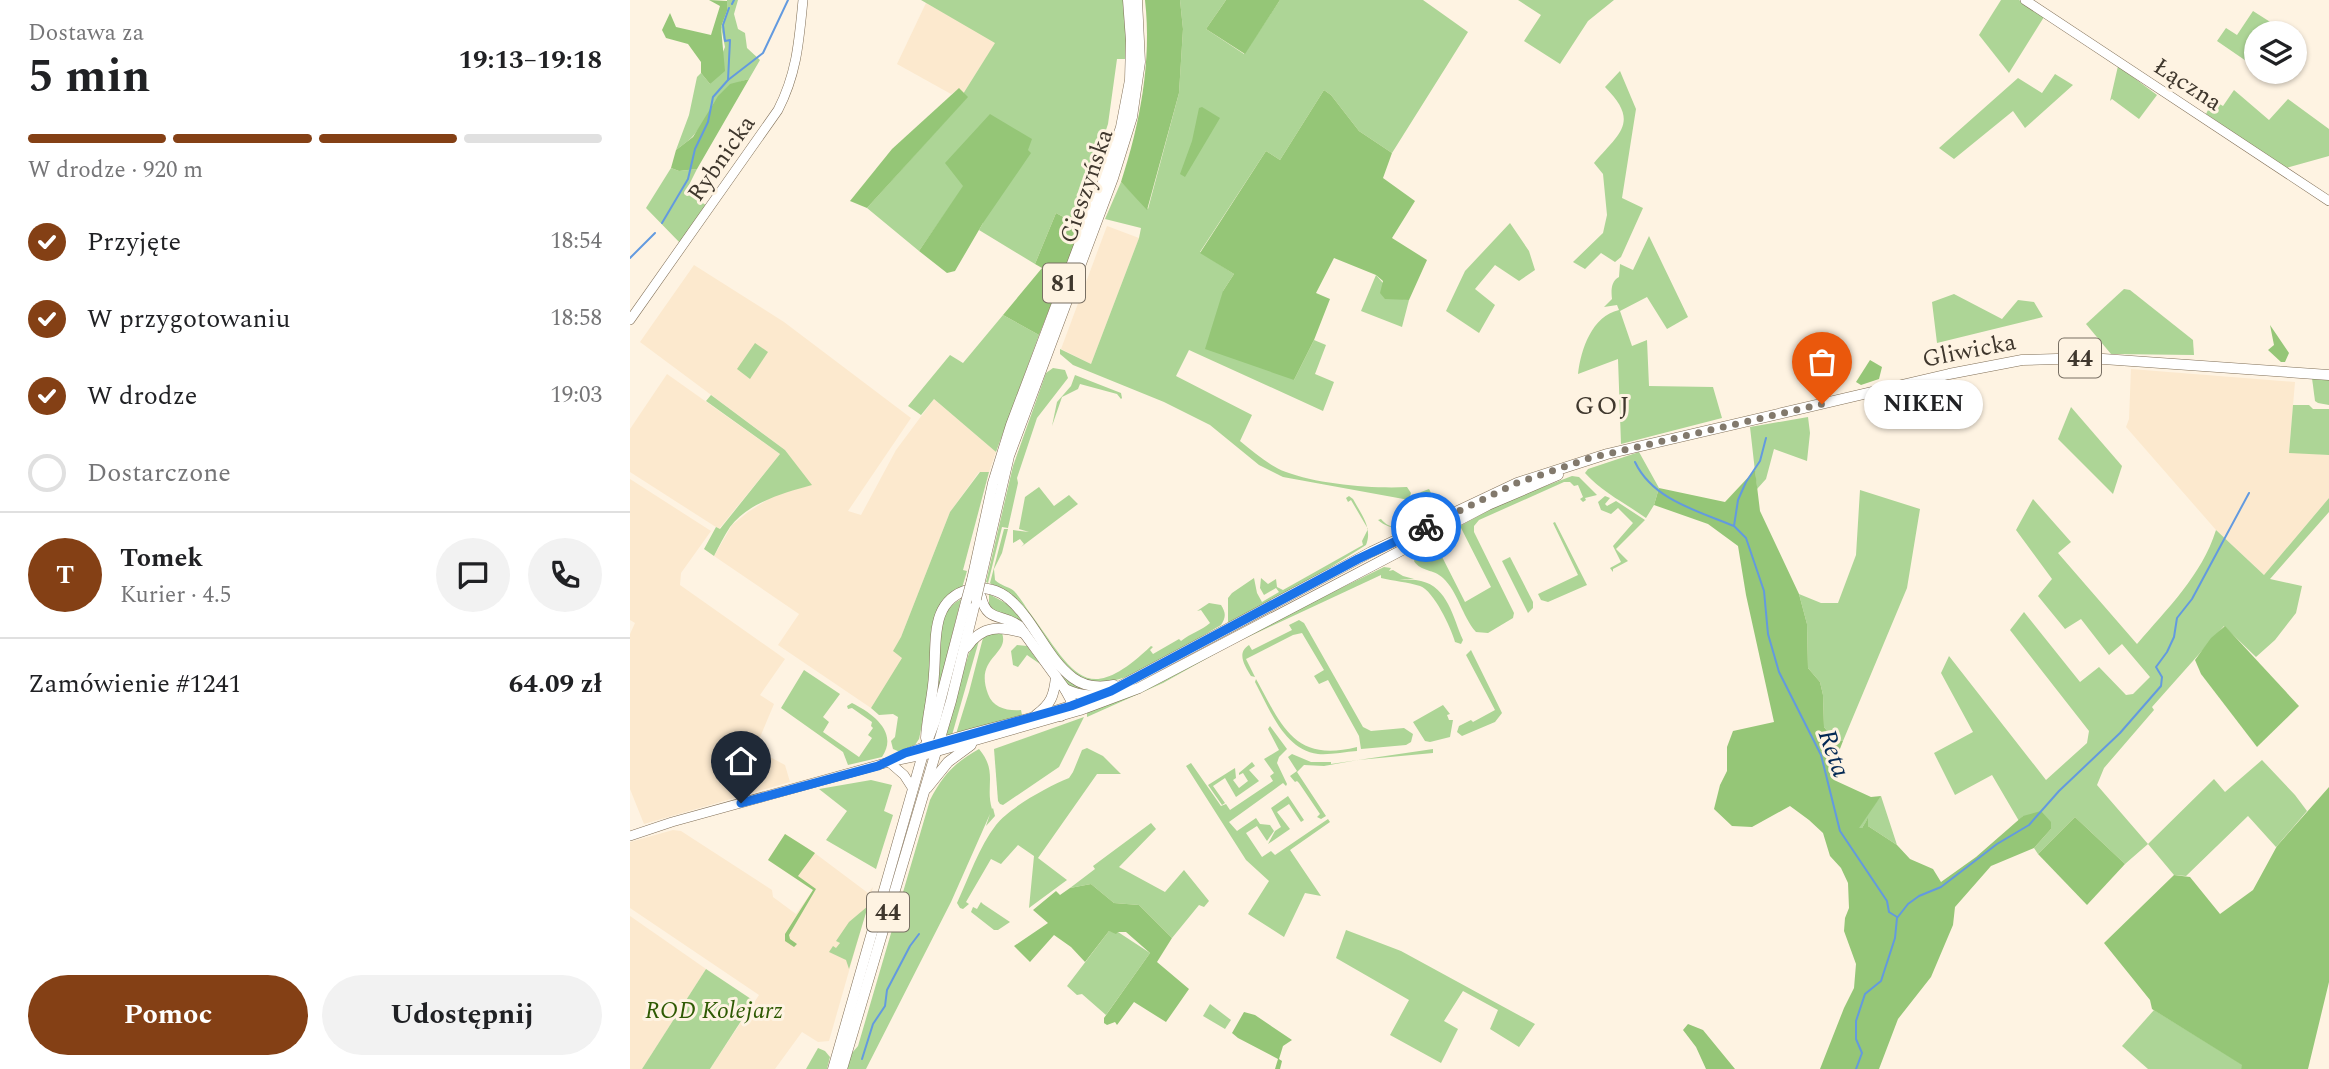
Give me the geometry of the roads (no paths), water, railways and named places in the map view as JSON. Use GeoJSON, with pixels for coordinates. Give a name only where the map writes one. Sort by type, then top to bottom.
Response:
{"type":"FeatureCollection","features":[{"type":"Feature","properties":{"kind":"main road","name":"Cieszyńska"},"geometry":{"type":"LineString","coordinates":[[976,581],[993,483],[1011,425],[1107,171],[1121,127],[1130,80],[1128,0]]}},
{"type":"Feature","properties":{"kind":"main road","name":"Cieszyńska"},"geometry":{"type":"LineString","coordinates":[[976,581],[1009,456],[1114,178],[1132,117],[1140,62],[1137,0]]}},
{"type":"Feature","properties":{"kind":"main road","name":"Gliwicka"},"geometry":{"type":"LineString","coordinates":[[1094,697],[1163,664],[1365,555],[1537,475],[1590,458],[1949,374],[2030,360],[2089,358],[2329,375]]}},
{"type":"Feature","properties":{"kind":"main road","name":"Gliwicka"},"geometry":{"type":"LineString","coordinates":[[1075,708],[1139,688],[1175,671],[1497,500],[1624,451]]}},
{"type":"Feature","properties":{"kind":"main road","name":"81"},"geometry":{"type":"LineString","coordinates":[[930,749],[965,650],[976,581]]}},
{"type":"Feature","properties":{"kind":"main road"},"geometry":{"type":"LineString","coordinates":[[930,749],[927,720],[934,674],[937,622],[942,608],[962,591],[991,589],[1003,594],[1019,609],[1066,672],[1080,682],[1098,687],[1124,683]]}},
{"type":"Feature","properties":{"kind":"main road","name":"81"},"geometry":{"type":"LineString","coordinates":[[923,795],[935,721],[975,600]]}},
{"type":"Feature","properties":{"kind":"main road"},"geometry":{"type":"LineString","coordinates":[[975,600],[990,614],[1015,622],[1060,682],[1076,694],[1094,697]]}},
{"type":"Feature","properties":{"kind":"main road"},"geometry":{"type":"LineString","coordinates":[[965,650],[971,641],[988,629],[1007,628],[1024,633]]}},
{"type":"Feature","properties":{"kind":"main road"},"geometry":{"type":"LineString","coordinates":[[1060,682],[1062,691],[1075,708]]}},
{"type":"Feature","properties":{"kind":"main road"},"geometry":{"type":"LineString","coordinates":[[1037,715],[1052,701],[1060,682]]}},
{"type":"Feature","properties":{"kind":"main road","name":"44"},"geometry":{"type":"LineString","coordinates":[[833,1069],[913,789],[930,749],[981,739],[1061,716],[1075,708]]}},
{"type":"Feature","properties":{"kind":"main road","name":"44"},"geometry":{"type":"LineString","coordinates":[[842,1069],[923,795],[947,762],[981,739]]}},
{"type":"Feature","properties":{"kind":"street","name":"Rybnicka"},"geometry":{"type":"LineString","coordinates":[[630,320],[788,92],[796,64],[803,0]]}},
{"type":"Feature","properties":{"kind":"street","name":"Łączna"},"geometry":{"type":"LineString","coordinates":[[2025,0],[2329,201]]}},
{"type":"Feature","properties":{"kind":"street","name":"Gliwicka"},"geometry":{"type":"LineString","coordinates":[[672,822],[889,762],[905,753],[930,749],[1037,715],[1075,708],[1094,697]]}},
{"type":"Feature","properties":{"kind":"street"},"geometry":{"type":"LineString","coordinates":[[889,762],[904,775],[913,789]]}},
{"type":"Feature","properties":{"kind":"street"},"geometry":{"type":"LineString","coordinates":[[630,831],[672,822]]}},
{"type":"Feature","properties":{"kind":"street"},"geometry":{"type":"LineString","coordinates":[[630,836],[672,822]]}},
{"type":"Feature","properties":{"kind":"waterway"},"geometry":{"type":"LineString","coordinates":[[732,4],[734,0]]}},
{"type":"Feature","properties":{"kind":"waterway"},"geometry":{"type":"LineString","coordinates":[[662,223],[688,179],[695,149],[708,122],[713,97],[728,80],[763,53],[788,0]]}},
{"type":"Feature","properties":{"kind":"waterway"},"geometry":{"type":"LineString","coordinates":[[728,80],[730,40],[725,41],[723,25],[729,8]]}},
{"type":"Feature","properties":{"kind":"waterway"},"geometry":{"type":"LineString","coordinates":[[630,258],[655,233]]}},
{"type":"Feature","properties":{"kind":"waterway","name":"Reta"},"geometry":{"type":"LineString","coordinates":[[1766,438],[1760,461],[1738,500],[1734,526],[1746,538],[1764,591],[1768,634],[1779,672],[1821,755],[1840,831],[1887,901],[1889,912],[1897,917]]}},
{"type":"Feature","properties":{"kind":"waterway"},"geometry":{"type":"LineString","coordinates":[[1635,462],[1643,475],[1665,495],[1734,526]]}},
{"type":"Feature","properties":{"kind":"waterway"},"geometry":{"type":"LineString","coordinates":[[1856,1069],[1862,1053],[1856,1039],[1856,1021],[1865,994],[1881,981],[1895,938],[1897,918],[1908,904],[1919,896],[1941,887],[1997,844],[2029,825],[2059,791],[2120,733],[2161,686],[2162,677],[2156,667],[2174,637],[2177,618],[2192,599],[2249,493]]}},
{"type":"Feature","properties":{"kind":"waterway"},"geometry":{"type":"LineString","coordinates":[[862,1059],[873,1024],[885,1006],[887,990],[919,934]]}},
{"type":"Feature","properties":{"kind":"place","name":"NIKEN"},"geometry":{"type":"Point","coordinates":[1822,404]}},
{"type":"Feature","properties":{"kind":"district","name":"GOJ"},"geometry":{"type":"Point","coordinates":[1603,405]}},
{"type":"Feature","properties":{"kind":"park label","name":"ROD Kolejarz"},"geometry":{"type":"Point","coordinates":[714,1010]}}]}
